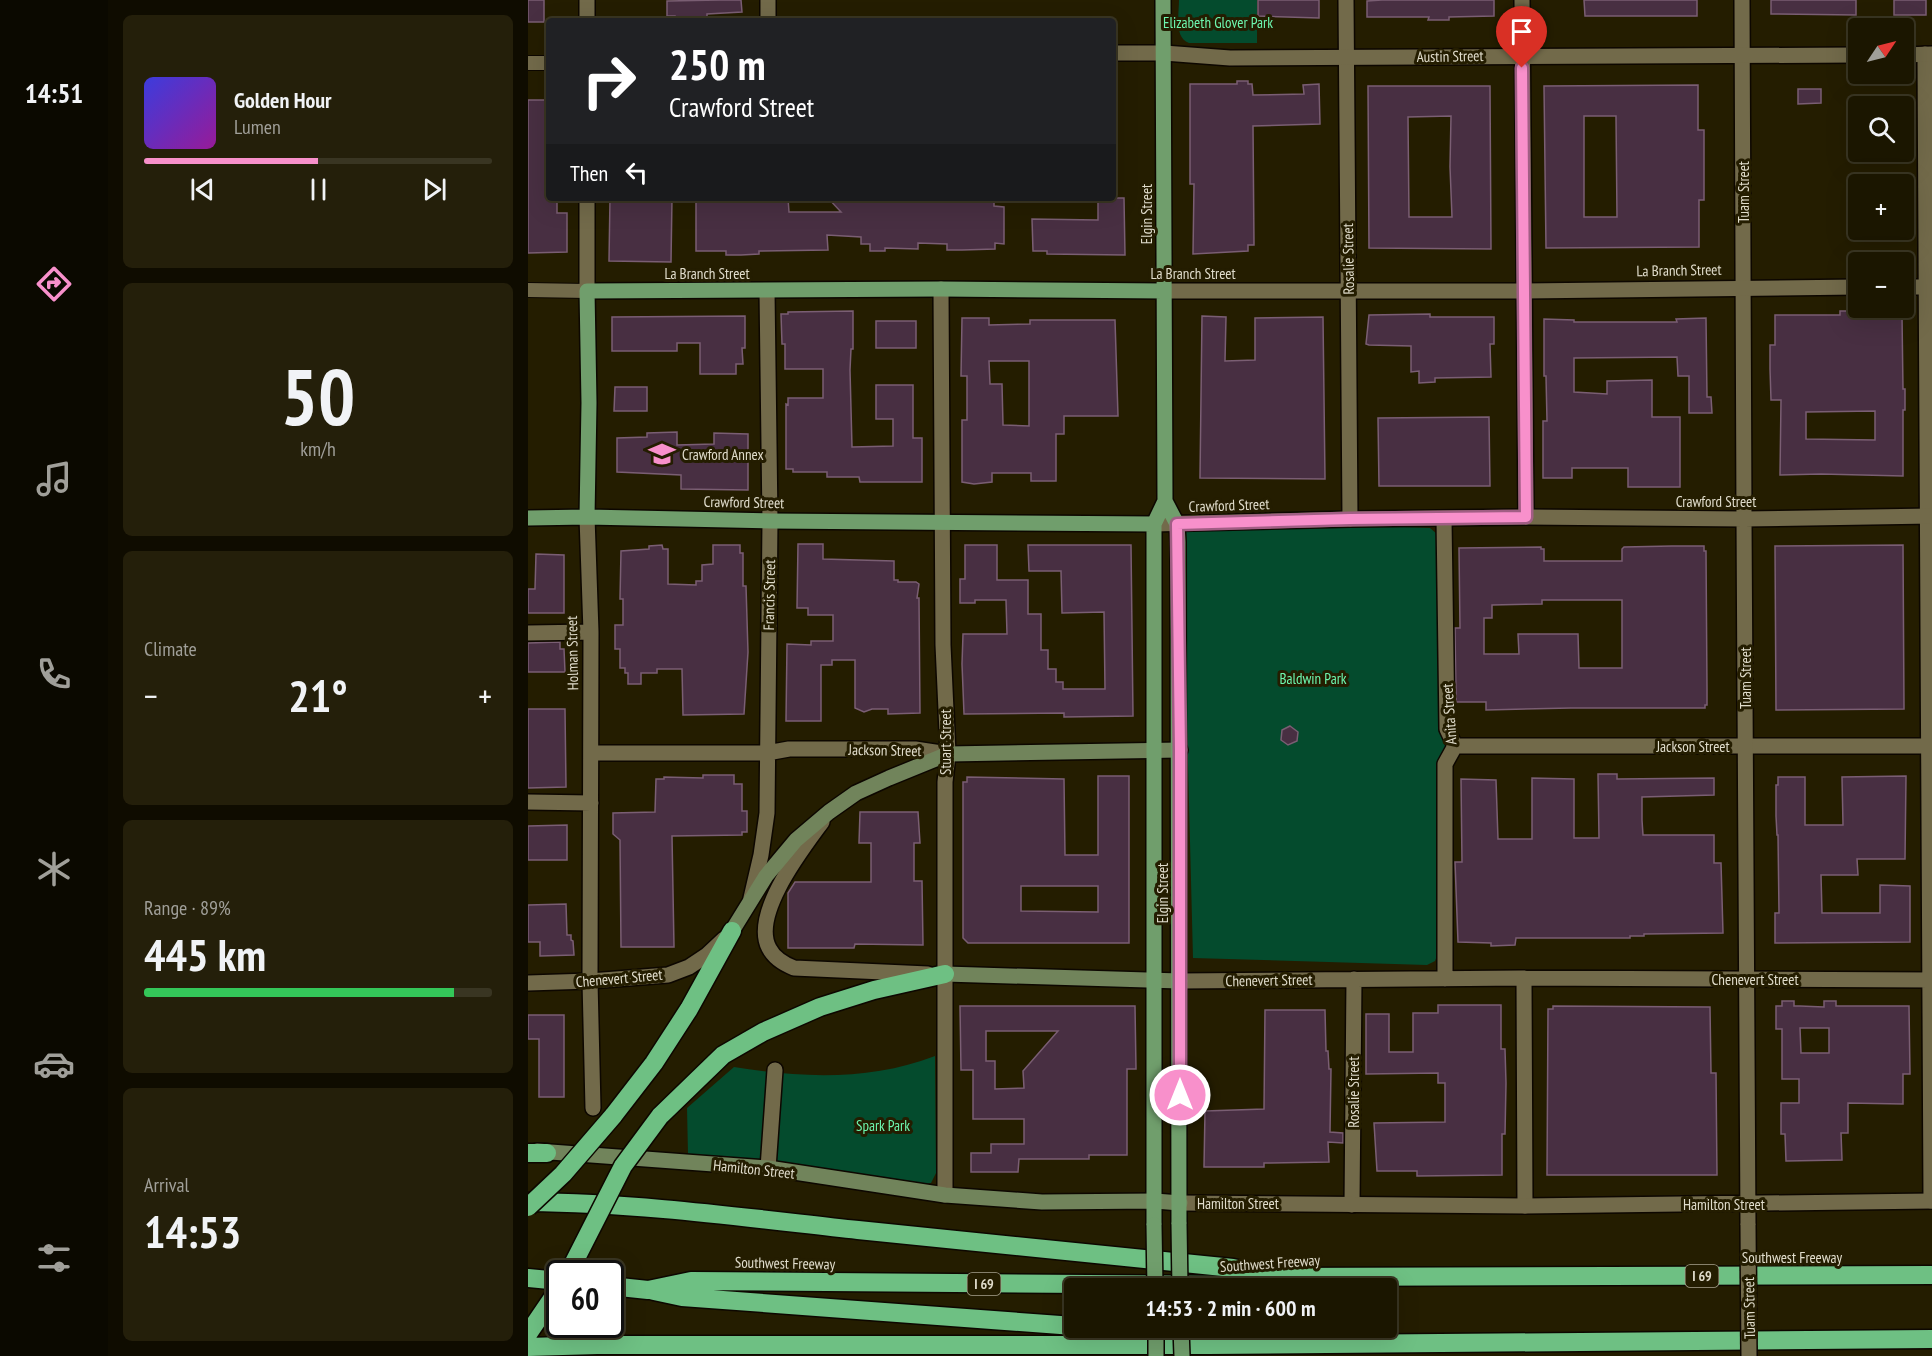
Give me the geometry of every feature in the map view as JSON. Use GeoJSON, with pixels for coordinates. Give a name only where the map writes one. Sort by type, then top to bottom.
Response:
{"type":"FeatureCollection","features":[{"type":"Feature","properties":{"kind":"highway"},"geometry":{"type":"LineString","coordinates":[[528,1206],[563,1174],[613,1116],[660,1054],[689,1009],[732,931]]}},
{"type":"Feature","properties":{"kind":"highway"},"geometry":{"type":"LineString","coordinates":[[575,1260],[623,1166],[660,1116],[723,1055],[763,1032],[820,1007],[874,990],[945,974]]}},
{"type":"Feature","properties":{"kind":"highway"},"geometry":{"type":"LineString","coordinates":[[528,1151],[547,1153]]}},
{"type":"Feature","properties":{"kind":"highway"},"geometry":{"type":"LineString","coordinates":[[528,1202],[588,1203],[682,1210],[1233,1268],[1276,1277]]}},
{"type":"Feature","properties":{"kind":"highway","name":"Southwest Freeway"},"geometry":{"type":"LineString","coordinates":[[624,1287],[648,1290],[691,1281],[1231,1285],[1276,1277],[1932,1275]]}},
{"type":"Feature","properties":{"kind":"highway"},"geometry":{"type":"LineString","coordinates":[[528,1278],[546,1280]]}},
{"type":"Feature","properties":{"kind":"highway"},"geometry":{"type":"LineString","coordinates":[[648,1290],[682,1297],[1064,1325]]}},
{"type":"Feature","properties":{"kind":"highway"},"geometry":{"type":"LineString","coordinates":[[528,1334],[546,1308]]}},
{"type":"Feature","properties":{"kind":"highway"},"geometry":{"type":"LineString","coordinates":[[1161,1338],[1208,1345]]}},
{"type":"Feature","properties":{"kind":"highway"},"geometry":{"type":"LineString","coordinates":[[528,1347],[1208,1345],[1932,1339]]}},
{"type":"Feature","properties":{"kind":"main road","name":"Elgin Street"},"geometry":{"type":"LineString","coordinates":[[1155,1278],[1154,524],[1165,501],[1163,0]]}},
{"type":"Feature","properties":{"kind":"main road","name":"La Branch Street"},"geometry":{"type":"LineString","coordinates":[[587,291],[941,289],[1164,291]]}},
{"type":"Feature","properties":{"kind":"main road","name":"Holman Street"},"geometry":{"type":"LineString","coordinates":[[587,291],[589,403],[587,517]]}},
{"type":"Feature","properties":{"kind":"main road","name":"Elgin Street"},"geometry":{"type":"LineString","coordinates":[[1165,501],[1177,524],[1180,750],[1180,1278]]}},
{"type":"Feature","properties":{"kind":"main road","name":"Crawford Street"},"geometry":{"type":"LineString","coordinates":[[528,519],[587,517],[1154,524]]}},
{"type":"Feature","properties":{"kind":"main road","name":"Jackson Street"},"geometry":{"type":"LineString","coordinates":[[948,754],[1180,750]]}},
{"type":"Feature","properties":{"kind":"main road"},"geometry":{"type":"LineString","coordinates":[[732,931],[766,876],[796,840],[829,812],[864,789],[948,754]]}},
{"type":"Feature","properties":{"kind":"main road","name":"Chenevert Street"},"geometry":{"type":"LineString","coordinates":[[945,974],[1180,981]]}},
{"type":"Feature","properties":{"kind":"main road","name":"Hamilton Street"},"geometry":{"type":"LineString","coordinates":[[547,1153],[768,1168],[945,1195],[1042,1202],[1155,1201],[1180,1203]]}},
{"type":"Feature","properties":{"kind":"main road"},"geometry":{"type":"LineString","coordinates":[[1156,1338],[1156,1356]]}},
{"type":"Feature","properties":{"kind":"main road"},"geometry":{"type":"LineString","coordinates":[[1181,1338],[1182,1356]]}},
{"type":"Feature","properties":{"kind":"street"},"geometry":{"type":"LineString","coordinates":[[587,0],[587,18]]}},
{"type":"Feature","properties":{"kind":"street"},"geometry":{"type":"LineString","coordinates":[[768,0],[768,18]]}},
{"type":"Feature","properties":{"kind":"street","name":"Rosalie Street"},"geometry":{"type":"LineString","coordinates":[[1346,0],[1350,519]]}},
{"type":"Feature","properties":{"kind":"street"},"geometry":{"type":"LineString","coordinates":[[1522,0],[1526,517]]}},
{"type":"Feature","properties":{"kind":"street","name":"Tuam Street"},"geometry":{"type":"LineString","coordinates":[[1742,0],[1749,1356]]}},
{"type":"Feature","properties":{"kind":"street","name":"Austin Street"},"geometry":{"type":"LineString","coordinates":[[1116,53],[1164,53],[1230,58],[1848,55]]}},
{"type":"Feature","properties":{"kind":"street"},"geometry":{"type":"LineString","coordinates":[[1914,55],[1929,54],[1932,1201]]}},
{"type":"Feature","properties":{"kind":"street"},"geometry":{"type":"LineString","coordinates":[[528,63],[546,63]]}},
{"type":"Feature","properties":{"kind":"street","name":"Holman Street"},"geometry":{"type":"LineString","coordinates":[[587,201],[587,291]]}},
{"type":"Feature","properties":{"kind":"street","name":"La Branch Street"},"geometry":{"type":"LineString","coordinates":[[1164,291],[1524,291],[1848,287]]}},
{"type":"Feature","properties":{"kind":"street","name":"Stuart Street"},"geometry":{"type":"LineString","coordinates":[[941,289],[943,645],[948,754],[945,782],[945,1195]]}},
{"type":"Feature","properties":{"kind":"street","name":"La Branch Street"},"geometry":{"type":"LineString","coordinates":[[528,290],[587,291]]}},
{"type":"Feature","properties":{"kind":"street","name":"Francis Street"},"geometry":{"type":"LineString","coordinates":[[751,898],[761,855],[767,813],[770,521],[767,291]]}},
{"type":"Feature","properties":{"kind":"street","name":"Crawford Street"},"geometry":{"type":"LineString","coordinates":[[1154,524],[1526,517],[1744,519],[1930,516]]}},
{"type":"Feature","properties":{"kind":"street","name":"Holman Street"},"geometry":{"type":"LineString","coordinates":[[587,517],[591,632],[590,981],[593,1108]]}},
{"type":"Feature","properties":{"kind":"street","name":"Anita Street"},"geometry":{"type":"LineString","coordinates":[[1444,519],[1447,729],[1455,746],[1445,764],[1445,979]]}},
{"type":"Feature","properties":{"kind":"street"},"geometry":{"type":"LineString","coordinates":[[528,633],[591,632]]}},
{"type":"Feature","properties":{"kind":"street","name":"Jackson Street"},"geometry":{"type":"LineString","coordinates":[[1455,746],[1931,746]]}},
{"type":"Feature","properties":{"kind":"street","name":"Jackson Street"},"geometry":{"type":"LineString","coordinates":[[591,753],[767,753],[789,749],[915,749],[948,754]]}},
{"type":"Feature","properties":{"kind":"street"},"geometry":{"type":"LineString","coordinates":[[528,802],[591,802]]}},
{"type":"Feature","properties":{"kind":"street","name":"Chenevert Street"},"geometry":{"type":"LineString","coordinates":[[829,812],[799,853],[771,905],[766,923],[766,939],[769,949],[782,963],[794,968],[945,974]]}},
{"type":"Feature","properties":{"kind":"street","name":"Chenevert Street"},"geometry":{"type":"LineString","coordinates":[[528,983],[668,975],[689,967],[707,955],[732,931]]}},
{"type":"Feature","properties":{"kind":"street"},"geometry":{"type":"LineString","coordinates":[[1524,978],[1525,1206]]}},
{"type":"Feature","properties":{"kind":"street","name":"Chenevert Street"},"geometry":{"type":"LineString","coordinates":[[1180,981],[1524,978],[1931,980]]}},
{"type":"Feature","properties":{"kind":"street","name":"Rosalie Street"},"geometry":{"type":"LineString","coordinates":[[1352,1205],[1354,979]]}},
{"type":"Feature","properties":{"kind":"street"},"geometry":{"type":"LineString","coordinates":[[768,1168],[775,1070]]}},
{"type":"Feature","properties":{"kind":"street","name":"Hamilton Street"},"geometry":{"type":"LineString","coordinates":[[1180,1203],[1525,1206],[1932,1201]]}},
{"type":"Feature","properties":{"kind":"green space","name":"Elizabeth Glover Park"},"geometry":{"type":"Polygon","coordinates":[[[1179,0],[1257,0],[1257,43],[1189,43],[1184,40],[1179,31],[1179,0]]]}},
{"type":"Feature","properties":{"kind":"green space","name":"Baldwin Park"},"geometry":{"type":"Polygon","coordinates":[[[1351,525],[1430,528],[1437,534],[1440,542],[1447,742],[1438,953],[1435,961],[1427,965],[1193,958],[1182,531],[1189,528],[1351,525]]]}},
{"type":"Feature","properties":{"kind":"green space","name":"Spark Park"},"geometry":{"type":"Polygon","coordinates":[[[935,1056],[936,1173],[931,1183],[688,1154],[687,1108],[734,1067],[784,1073],[835,1075],[886,1070],[935,1056]]]}},
{"type":"Feature","properties":{"kind":"building"},"geometry":{"type":"Polygon","coordinates":[[[528,0],[544,0],[544,22],[528,22],[528,0]]]}},
{"type":"Feature","properties":{"kind":"building"},"geometry":{"type":"Polygon","coordinates":[[[741,0],[742,12],[707,14],[707,18],[675,18],[675,16],[667,16],[667,1],[741,0]]]}},
{"type":"Feature","properties":{"kind":"building"},"geometry":{"type":"Polygon","coordinates":[[[1258,0],[1319,0],[1319,18],[1258,16],[1258,0]]]}},
{"type":"Feature","properties":{"kind":"building"},"geometry":{"type":"Polygon","coordinates":[[[1494,0],[1494,16],[1449,17],[1449,20],[1428,20],[1429,17],[1367,17],[1367,1],[1494,0]]]}},
{"type":"Feature","properties":{"kind":"building"},"geometry":{"type":"Polygon","coordinates":[[[1584,0],[1697,0],[1697,16],[1585,16],[1584,0]]]}},
{"type":"Feature","properties":{"kind":"building"},"geometry":{"type":"Polygon","coordinates":[[[1771,0],[1856,0],[1856,15],[1771,14],[1771,0]]]}},
{"type":"Feature","properties":{"kind":"building"},"geometry":{"type":"Polygon","coordinates":[[[1894,0],[1926,0],[1926,15],[1894,15],[1894,0]]]}},
{"type":"Feature","properties":{"kind":"building"},"geometry":{"type":"Polygon","coordinates":[[[1237,81],[1248,81],[1248,84],[1252,84],[1253,95],[1304,94],[1303,85],[1319,84],[1320,124],[1253,126],[1254,245],[1248,245],[1248,251],[1193,254],[1194,184],[1190,184],[1190,84],[1237,84],[1237,81]]]}},
{"type":"Feature","properties":{"kind":"building"},"geometry":{"type":"Polygon","coordinates":[[[1698,85],[1698,130],[1704,130],[1704,200],[1699,200],[1699,247],[1546,248],[1544,86],[1698,85]],[[1584,116],[1584,217],[1617,217],[1616,116],[1584,116]]]}},
{"type":"Feature","properties":{"kind":"building"},"geometry":{"type":"Polygon","coordinates":[[[1368,86],[1490,86],[1491,249],[1369,248],[1368,86]],[[1451,116],[1408,117],[1409,217],[1452,217],[1451,116]]]}},
{"type":"Feature","properties":{"kind":"building"},"geometry":{"type":"Polygon","coordinates":[[[1798,89],[1821,89],[1821,103],[1798,104],[1798,89]]]}},
{"type":"Feature","properties":{"kind":"building"},"geometry":{"type":"Polygon","coordinates":[[[528,100],[546,100],[546,201],[557,201],[557,213],[567,213],[567,252],[528,253],[528,100]]]}},
{"type":"Feature","properties":{"kind":"building"},"geometry":{"type":"Polygon","coordinates":[[[1116,198],[1124,198],[1125,255],[1047,254],[1047,251],[1033,251],[1032,219],[1098,220],[1098,201],[1116,201],[1116,198]]]}},
{"type":"Feature","properties":{"kind":"building"},"geometry":{"type":"Polygon","coordinates":[[[610,201],[672,201],[671,262],[609,261],[610,201]]]}},
{"type":"Feature","properties":{"kind":"building"},"geometry":{"type":"Polygon","coordinates":[[[696,201],[788,201],[789,212],[841,212],[831,201],[994,201],[994,206],[1004,207],[1004,244],[995,243],[995,249],[947,250],[947,244],[918,243],[918,249],[885,248],[885,251],[870,251],[870,244],[861,244],[861,237],[827,235],[828,250],[759,251],[759,254],[741,255],[726,255],[726,251],[696,251],[696,201]]]}},
{"type":"Feature","properties":{"kind":"building"},"geometry":{"type":"Polygon","coordinates":[[[853,311],[853,349],[851,349],[850,370],[852,447],[893,446],[893,419],[876,419],[876,385],[913,385],[913,438],[922,438],[922,482],[860,482],[859,477],[827,477],[827,472],[793,472],[793,469],[786,469],[786,404],[788,405],[788,398],[823,398],[823,369],[785,369],[785,344],[782,344],[781,314],[853,311]]]}},
{"type":"Feature","properties":{"kind":"building"},"geometry":{"type":"Polygon","coordinates":[[[1840,311],[1848,311],[1848,318],[1902,318],[1903,389],[1905,389],[1903,476],[1780,475],[1781,400],[1771,400],[1770,369],[1770,345],[1775,345],[1775,315],[1840,315],[1840,311]],[[1875,411],[1806,412],[1806,439],[1875,440],[1875,411]]]}},
{"type":"Feature","properties":{"kind":"building"},"geometry":{"type":"Polygon","coordinates":[[[1430,314],[1430,317],[1494,317],[1494,344],[1490,344],[1491,377],[1435,378],[1435,382],[1419,383],[1419,371],[1411,372],[1411,346],[1366,344],[1369,315],[1430,314]]]}},
{"type":"Feature","properties":{"kind":"building"},"geometry":{"type":"Polygon","coordinates":[[[745,316],[743,364],[736,364],[736,374],[700,374],[700,343],[677,343],[677,351],[612,351],[612,317],[745,316]]]}},
{"type":"Feature","properties":{"kind":"building"},"geometry":{"type":"Polygon","coordinates":[[[1202,316],[1226,317],[1225,361],[1255,360],[1255,318],[1323,317],[1325,479],[1200,478],[1202,316]]]}},
{"type":"Feature","properties":{"kind":"building"},"geometry":{"type":"Polygon","coordinates":[[[962,318],[989,318],[989,325],[1030,324],[1030,320],[1115,320],[1118,416],[1064,416],[1064,434],[1056,434],[1056,481],[1031,481],[1031,473],[992,473],[992,482],[974,484],[962,482],[962,420],[967,420],[967,376],[961,376],[962,318]],[[989,361],[990,384],[1002,384],[1003,425],[1029,426],[1029,361],[989,361]]]}},
{"type":"Feature","properties":{"kind":"building"},"geometry":{"type":"Polygon","coordinates":[[[1706,318],[1707,397],[1711,397],[1712,413],[1689,413],[1689,376],[1678,376],[1677,357],[1574,358],[1574,392],[1607,394],[1607,381],[1652,380],[1652,417],[1680,417],[1680,487],[1628,487],[1628,468],[1572,468],[1572,478],[1543,478],[1543,421],[1547,421],[1544,319],[1574,320],[1574,322],[1677,322],[1676,319],[1706,318]]]}},
{"type":"Feature","properties":{"kind":"building"},"geometry":{"type":"Polygon","coordinates":[[[876,321],[916,321],[916,348],[876,348],[876,321]]]}},
{"type":"Feature","properties":{"kind":"building"},"geometry":{"type":"Polygon","coordinates":[[[615,387],[647,387],[647,411],[614,411],[615,387]]]}},
{"type":"Feature","properties":{"kind":"building"},"geometry":{"type":"Polygon","coordinates":[[[1489,417],[1490,486],[1379,486],[1378,418],[1489,417]]]}},
{"type":"Feature","properties":{"kind":"building"},"geometry":{"type":"Polygon","coordinates":[[[677,432],[677,445],[714,444],[714,433],[748,434],[748,490],[681,489],[681,475],[617,472],[617,438],[647,437],[647,433],[677,432]]]}},
{"type":"Feature","properties":{"kind":"building"},"geometry":{"type":"Polygon","coordinates":[[[798,544],[823,544],[823,559],[894,561],[894,580],[919,584],[917,598],[919,598],[920,713],[888,714],[888,709],[872,709],[864,712],[855,708],[855,660],[832,660],[832,665],[821,665],[821,721],[786,721],[787,644],[811,645],[811,641],[833,641],[833,615],[808,615],[808,608],[797,608],[798,544]]]}},
{"type":"Feature","properties":{"kind":"building"},"geometry":{"type":"Polygon","coordinates":[[[662,545],[663,549],[668,549],[668,584],[696,585],[696,581],[702,581],[702,565],[713,564],[713,545],[740,545],[740,553],[743,553],[743,586],[746,586],[748,652],[744,714],[683,715],[682,669],[657,669],[657,673],[641,673],[641,684],[628,684],[628,673],[625,673],[625,668],[620,668],[620,649],[615,649],[615,625],[623,625],[623,599],[620,599],[621,551],[649,549],[649,546],[662,545]]]}},
{"type":"Feature","properties":{"kind":"building"},"geometry":{"type":"Polygon","coordinates":[[[965,545],[997,545],[997,580],[1028,580],[1028,614],[1041,614],[1041,650],[1048,650],[1048,669],[1056,669],[1056,682],[1063,682],[1063,689],[1105,689],[1104,612],[1062,613],[1061,571],[1029,571],[1028,545],[1131,545],[1133,716],[1064,717],[1064,713],[964,714],[963,634],[1007,634],[1006,600],[975,600],[975,603],[960,603],[960,579],[965,579],[965,545]]]}},
{"type":"Feature","properties":{"kind":"building"},"geometry":{"type":"Polygon","coordinates":[[[1903,545],[1904,709],[1776,710],[1775,546],[1903,545]]]}},
{"type":"Feature","properties":{"kind":"building"},"geometry":{"type":"Polygon","coordinates":[[[1704,546],[1704,551],[1706,551],[1707,689],[1705,708],[1486,710],[1486,702],[1456,702],[1455,628],[1460,628],[1459,548],[1541,547],[1544,549],[1544,561],[1622,561],[1624,547],[1704,546]],[[1542,600],[1542,604],[1492,605],[1492,618],[1484,618],[1484,654],[1519,654],[1518,634],[1578,634],[1579,668],[1622,668],[1622,600],[1542,600]]]}},
{"type":"Feature","properties":{"kind":"building"},"geometry":{"type":"Polygon","coordinates":[[[536,554],[564,555],[564,613],[528,613],[528,589],[535,589],[536,554]]]}},
{"type":"Feature","properties":{"kind":"building"},"geometry":{"type":"Polygon","coordinates":[[[560,642],[560,649],[564,649],[565,672],[528,672],[528,643],[560,642]]]}},
{"type":"Feature","properties":{"kind":"building"},"geometry":{"type":"Polygon","coordinates":[[[528,709],[565,709],[566,787],[528,788],[528,709]]]}},
{"type":"Feature","properties":{"kind":"building"},"geometry":{"type":"Polygon","coordinates":[[[1290,726],[1298,732],[1297,741],[1288,745],[1281,740],[1282,730],[1290,726]]]}},
{"type":"Feature","properties":{"kind":"building"},"geometry":{"type":"Polygon","coordinates":[[[1598,774],[1617,774],[1617,779],[1714,778],[1714,795],[1642,797],[1642,820],[1643,835],[1714,835],[1714,863],[1721,863],[1723,933],[1644,934],[1644,936],[1630,936],[1630,938],[1516,938],[1515,945],[1491,946],[1491,943],[1458,942],[1455,862],[1462,862],[1461,779],[1496,780],[1498,839],[1532,839],[1532,778],[1574,779],[1574,838],[1599,838],[1598,774]]]}},
{"type":"Feature","properties":{"kind":"building"},"geometry":{"type":"Polygon","coordinates":[[[703,775],[734,775],[734,784],[742,784],[742,811],[747,811],[747,832],[742,832],[742,835],[672,836],[674,947],[621,947],[620,840],[613,834],[613,813],[655,812],[656,779],[664,779],[664,777],[703,778],[703,775]]]}},
{"type":"Feature","properties":{"kind":"building"},"geometry":{"type":"Polygon","coordinates":[[[1098,776],[1129,776],[1129,943],[968,943],[963,938],[963,782],[967,782],[967,777],[1064,779],[1065,855],[1098,855],[1098,776]],[[1021,886],[1021,911],[1098,912],[1098,886],[1021,886]]]}},
{"type":"Feature","properties":{"kind":"building"},"geometry":{"type":"Polygon","coordinates":[[[1906,776],[1905,859],[1857,859],[1858,875],[1821,875],[1822,913],[1880,913],[1880,885],[1910,886],[1910,942],[1775,943],[1775,913],[1779,913],[1776,816],[1778,777],[1805,777],[1805,825],[1843,825],[1842,777],[1906,776]]]}},
{"type":"Feature","properties":{"kind":"building"},"geometry":{"type":"Polygon","coordinates":[[[860,812],[918,812],[920,843],[914,843],[914,881],[922,881],[923,945],[855,944],[854,948],[788,948],[788,893],[795,882],[871,882],[871,843],[859,843],[860,812]]]}},
{"type":"Feature","properties":{"kind":"building"},"geometry":{"type":"Polygon","coordinates":[[[567,825],[567,860],[528,860],[528,826],[567,825]]]}},
{"type":"Feature","properties":{"kind":"building"},"geometry":{"type":"Polygon","coordinates":[[[566,904],[567,935],[571,935],[574,955],[540,956],[540,942],[528,942],[528,905],[566,904]]]}},
{"type":"Feature","properties":{"kind":"building"},"geometry":{"type":"Polygon","coordinates":[[[1782,1001],[1794,1001],[1794,1006],[1824,1007],[1824,1001],[1836,1001],[1836,1006],[1909,1006],[1910,1074],[1903,1074],[1903,1104],[1848,1103],[1848,1133],[1841,1133],[1842,1160],[1786,1161],[1785,1134],[1781,1134],[1781,1103],[1799,1103],[1799,1079],[1782,1079],[1782,1029],[1776,1029],[1776,1006],[1782,1006],[1782,1001]],[[1800,1028],[1801,1053],[1829,1053],[1829,1028],[1800,1028]]]}},
{"type":"Feature","properties":{"kind":"building"},"geometry":{"type":"Polygon","coordinates":[[[1438,1005],[1501,1005],[1501,1049],[1505,1049],[1506,1083],[1502,1175],[1417,1176],[1417,1171],[1377,1171],[1374,1123],[1445,1122],[1445,1083],[1438,1083],[1438,1073],[1366,1074],[1366,1014],[1389,1014],[1389,1052],[1413,1052],[1413,1013],[1438,1013],[1438,1005]]]}},
{"type":"Feature","properties":{"kind":"building"},"geometry":{"type":"Polygon","coordinates":[[[960,1006],[1135,1006],[1136,1069],[1127,1069],[1127,1155],[1089,1155],[1089,1159],[1019,1159],[1018,1172],[971,1172],[971,1153],[991,1153],[991,1144],[1024,1144],[1024,1119],[973,1119],[973,1070],[961,1070],[960,1006]],[[986,1031],[986,1061],[995,1061],[995,1089],[1024,1088],[1023,1071],[1058,1031],[986,1031]]]}},
{"type":"Feature","properties":{"kind":"building"},"geometry":{"type":"Polygon","coordinates":[[[1553,1006],[1710,1007],[1711,1073],[1716,1073],[1717,1175],[1547,1175],[1548,1009],[1553,1009],[1553,1006]]]}},
{"type":"Feature","properties":{"kind":"building"},"geometry":{"type":"Polygon","coordinates":[[[1265,1010],[1325,1010],[1326,1051],[1328,1051],[1329,1069],[1331,1069],[1330,1132],[1343,1133],[1343,1143],[1328,1142],[1329,1162],[1264,1163],[1264,1167],[1204,1167],[1205,1111],[1264,1109],[1265,1010]]]}},
{"type":"Feature","properties":{"kind":"building"},"geometry":{"type":"Polygon","coordinates":[[[528,1015],[564,1015],[564,1097],[539,1097],[539,1039],[528,1039],[528,1015]]]}},
{"type":"Feature","properties":{"kind":"place","name":"Crawford Annex"},"geometry":{"type":"Point","coordinates":[662,454]}},
{"type":"Feature","properties":{"kind":"route"},"geometry":{"type":"LineString","coordinates":[[1180,1095],[1180,750],[1177,524],[1526,517],[1522,68]]}}]}
